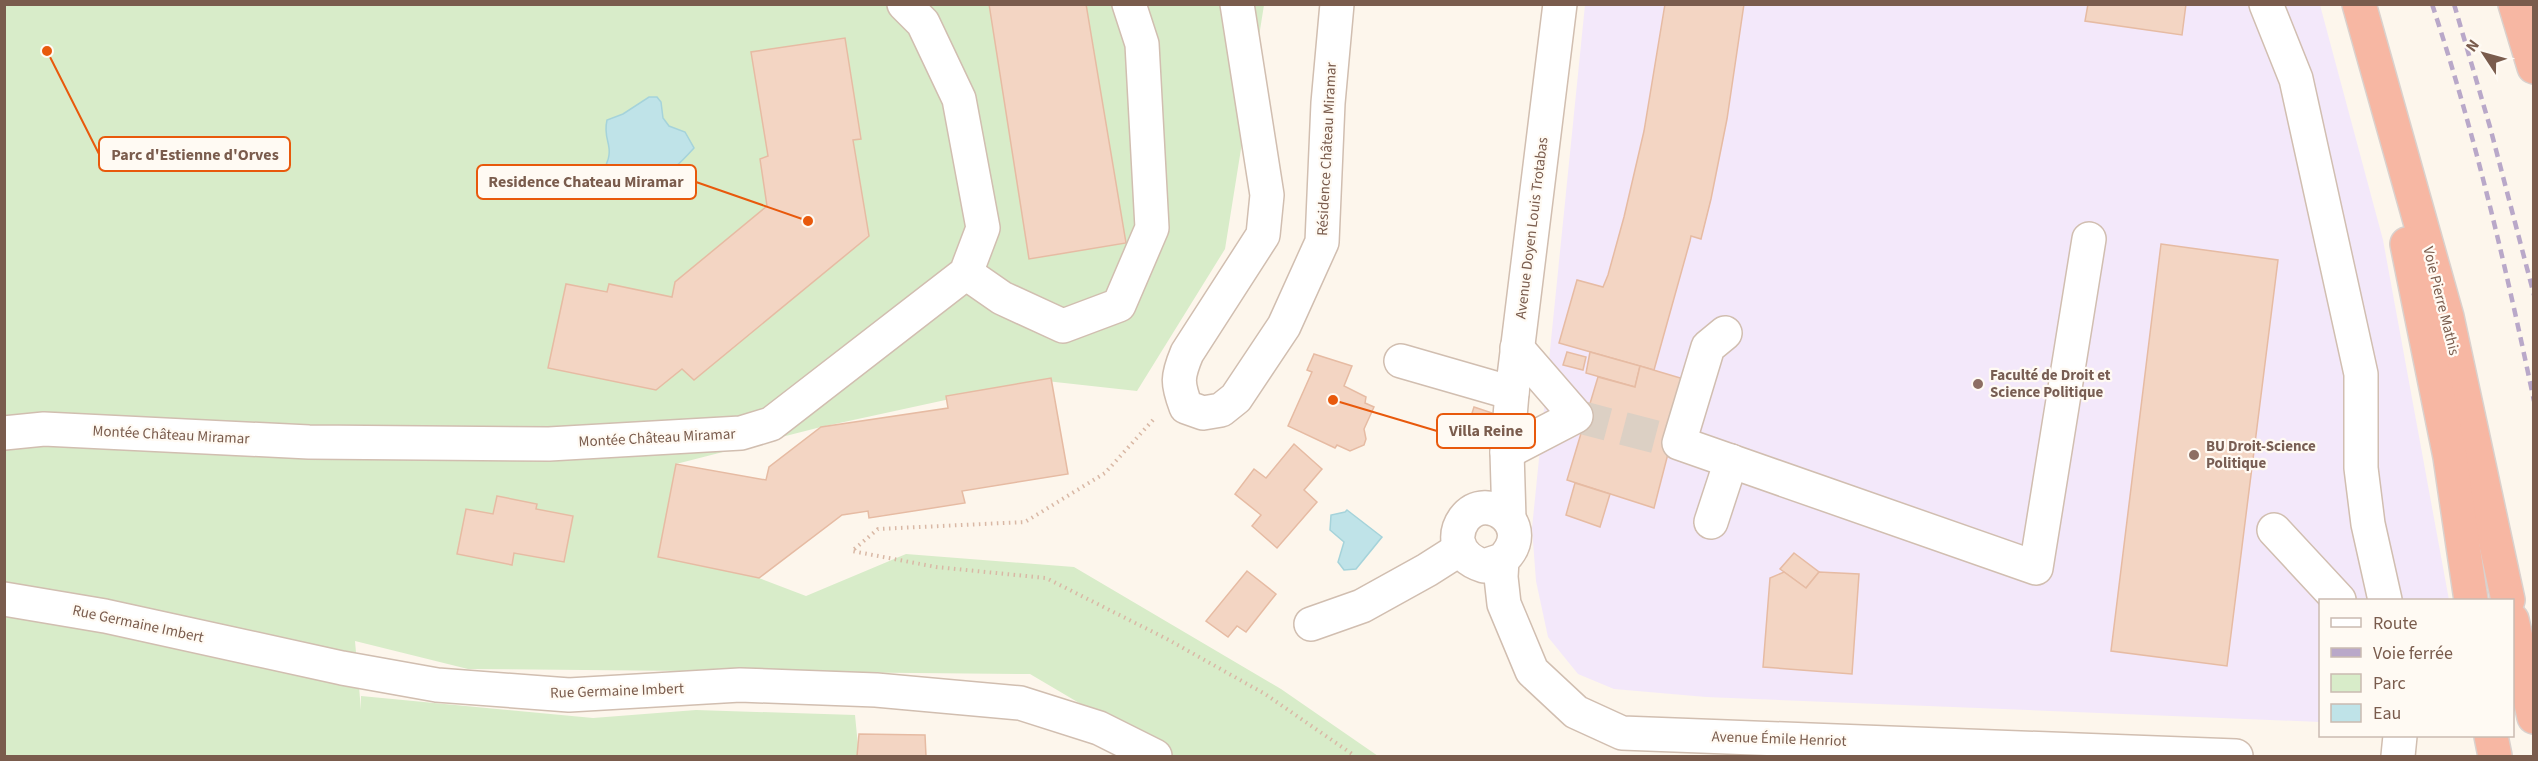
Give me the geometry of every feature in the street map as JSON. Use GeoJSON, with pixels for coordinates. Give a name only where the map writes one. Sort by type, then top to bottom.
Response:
{"type":"FeatureCollection","features":[{"type":"Feature","properties":{"kind":"highway"},"geometry":{"type":"LineString","coordinates":[[2515,4],[2534,67]]}},
{"type":"Feature","properties":{"kind":"highway"},"geometry":{"type":"LineString","coordinates":[[2363,17],[2421,321],[2450,456],[2471,599]]}},
{"type":"Feature","properties":{"kind":"highway","name":"Voie Pierre Mathis"},"geometry":{"type":"LineString","coordinates":[[2363,17],[2447,317],[2508,599]]}},
{"type":"Feature","properties":{"kind":"highway"},"geometry":{"type":"LineString","coordinates":[[2514,629],[2534,717]]}},
{"type":"Feature","properties":{"kind":"highway"},"geometry":{"type":"LineString","coordinates":[[2491,737],[2494,756]]}},
{"type":"Feature","properties":{"kind":"street"},"geometry":{"type":"LineString","coordinates":[[904,4],[923,23],[959,99],[984,228],[966,273],[1002,298],[1063,326],[1119,304],[1152,228],[1142,44],[1129,4]]}},
{"type":"Feature","properties":{"kind":"street"},"geometry":{"type":"LineString","coordinates":[[1180,391],[1178,373],[1187,353],[1263,235],[1267,195],[1237,4]]}},
{"type":"Feature","properties":{"kind":"street","name":"Résidence Château Miramar"},"geometry":{"type":"LineString","coordinates":[[1180,391],[1186,407],[1203,413],[1221,410],[1236,398],[1284,326],[1322,242],[1328,103],[1337,4]]}},
{"type":"Feature","properties":{"kind":"street","name":"Avenue Doyen Louis Trotabas"},"geometry":{"type":"LineString","coordinates":[[1509,519],[1508,452],[1512,393],[1560,4]]}},
{"type":"Feature","properties":{"kind":"street"},"geometry":{"type":"LineString","coordinates":[[2266,4],[2296,79],[2361,374],[2361,468],[2368,524],[2385,599]]}},
{"type":"Feature","properties":{"kind":"street"},"geometry":{"type":"LineString","coordinates":[[1725,333],[1708,347],[1679,443],[2036,568],[2089,239]]}},
{"type":"Feature","properties":{"kind":"street","name":"Montée Château Miramar"},"geometry":{"type":"LineString","coordinates":[[4,433],[44,429],[309,442],[538,444],[741,433],[771,424],[966,273]]}},
{"type":"Feature","properties":{"kind":"street"},"geometry":{"type":"LineString","coordinates":[[1508,452],[1576,416],[1517,348]]}},
{"type":"Feature","properties":{"kind":"street"},"geometry":{"type":"LineString","coordinates":[[1401,361],[1512,393]]}},
{"type":"Feature","properties":{"kind":"street","name":"Avenue Doyen Louis Trotabas"},"geometry":{"type":"LineString","coordinates":[[1476,509],[1508,452]]}},
{"type":"Feature","properties":{"kind":"street"},"geometry":{"type":"LineString","coordinates":[[1711,522],[1731,461]]}},
{"type":"Feature","properties":{"kind":"street"},"geometry":{"type":"LineString","coordinates":[[1502,561],[1484,566],[1474,563],[1460,549],[1458,530],[1468,514],[1476,509],[1492,508],[1509,519]]}},
{"type":"Feature","properties":{"kind":"street","name":"Avenue Émile Henriot"},"geometry":{"type":"LineString","coordinates":[[1509,519],[1515,533],[1509,554],[1502,561],[1504,604],[1532,671],[1576,712],[1622,733],[2236,756]]}},
{"type":"Feature","properties":{"kind":"street"},"geometry":{"type":"LineString","coordinates":[[2274,530],[2338,599]]}},
{"type":"Feature","properties":{"kind":"street"},"geometry":{"type":"LineString","coordinates":[[1311,624],[1362,606],[1460,549]]}},
{"type":"Feature","properties":{"kind":"street","name":"Rue Germaine Imbert"},"geometry":{"type":"LineString","coordinates":[[4,600],[105,616],[342,668],[437,685],[569,695],[752,686],[876,690],[1020,703],[1099,728],[1155,756]]}},
{"type":"Feature","properties":{"kind":"street"},"geometry":{"type":"LineString","coordinates":[[2398,756],[2400,737]]}},
{"type":"Feature","properties":{"kind":"path"},"geometry":{"type":"LineString","coordinates":[[1180,391],[1105,473],[1025,522],[878,529],[852,551],[936,567],[1046,578],[1167,639],[1265,694],[1355,756]]}},
{"type":"Feature","properties":{"kind":"shaded area","name":"Faculté de Droit et Science Politique"},"geometry":{"type":"Polygon","coordinates":[[[1585,5],[2320,5],[2383,240],[2449,599],[2319,599],[2319,722],[1706,697],[1614,689],[1578,674],[1548,637],[1536,581],[1532,528],[1585,5]]]}},
{"type":"Feature","properties":{"kind":"green space"},"geometry":{"type":"Polygon","coordinates":[[[4,5],[1264,5],[1225,249],[1137,391],[1037,380],[821,427],[676,464],[658,556],[759,578],[806,596],[906,554],[1074,567],[1281,689],[1378,756],[1169,756],[1030,674],[468,669],[355,641],[361,710],[361,696],[593,718],[696,710],[855,715],[859,756],[5,756],[4,5]]]}},
{"type":"Feature","properties":{"kind":"water"},"geometry":{"type":"Polygon","coordinates":[[[649,97],[657,97],[661,102],[663,118],[669,126],[685,132],[694,148],[665,175],[645,182],[634,182],[606,174],[605,168],[609,158],[607,120],[623,114],[649,97]]]}},
{"type":"Feature","properties":{"kind":"water"},"geometry":{"type":"Polygon","coordinates":[[[1347,510],[1382,537],[1356,569],[1344,570],[1338,562],[1344,542],[1330,530],[1331,515],[1347,510]]]}},
{"type":"Feature","properties":{"kind":"building"},"geometry":{"type":"Polygon","coordinates":[[[989,4],[1086,4],[1126,243],[1029,259],[989,4]]]}},
{"type":"Feature","properties":{"kind":"building"},"geometry":{"type":"Polygon","coordinates":[[[1665,4],[1744,4],[1727,119],[1711,199],[1701,239],[1691,236],[1654,370],[1559,343],[1577,280],[1603,287],[1608,275],[1644,131],[1665,4]]]}},
{"type":"Feature","properties":{"kind":"building"},"geometry":{"type":"Polygon","coordinates":[[[2088,4],[2186,4],[2182,35],[2085,21],[2088,4]]]}},
{"type":"Feature","properties":{"kind":"building"},"geometry":{"type":"Polygon","coordinates":[[[845,38],[861,139],[853,140],[869,236],[694,380],[682,369],[656,390],[548,368],[566,284],[607,292],[609,284],[672,297],[675,282],[767,206],[760,159],[768,156],[751,52],[845,38]]]}},
{"type":"Feature","properties":{"kind":"building","name":"BU Droit-Science Politique"},"geometry":{"type":"Polygon","coordinates":[[[2161,244],[2278,260],[2227,666],[2111,651],[2161,244]]]}},
{"type":"Feature","properties":{"kind":"building"},"geometry":{"type":"Polygon","coordinates":[[[1567,352],[1586,357],[1583,370],[1563,365],[1567,352]]]}},
{"type":"Feature","properties":{"kind":"building"},"geometry":{"type":"Polygon","coordinates":[[[1590,352],[1640,366],[1635,387],[1586,373],[1590,352]]]}},
{"type":"Feature","properties":{"kind":"building"},"geometry":{"type":"Polygon","coordinates":[[[1314,354],[1352,366],[1344,386],[1366,397],[1365,403],[1374,407],[1364,429],[1366,439],[1364,445],[1350,451],[1337,445],[1335,448],[1288,426],[1312,372],[1307,370],[1314,354]]]}},
{"type":"Feature","properties":{"kind":"building"},"geometry":{"type":"Polygon","coordinates":[[[1640,366],[1687,380],[1654,508],[1567,480],[1598,377],[1635,387],[1640,366]]]}},
{"type":"Feature","properties":{"kind":"building"},"geometry":{"type":"Polygon","coordinates":[[[1051,378],[1068,474],[962,491],[965,503],[869,518],[868,511],[842,515],[759,578],[658,557],[676,464],[766,480],[769,467],[821,427],[948,408],[946,396],[1051,378]]]}},
{"type":"Feature","properties":{"kind":"building"},"geometry":{"type":"Polygon","coordinates":[[[1474,407],[1492,413],[1484,438],[1466,432],[1474,407]]]}},
{"type":"Feature","properties":{"kind":"building"},"geometry":{"type":"Polygon","coordinates":[[[1294,444],[1322,469],[1304,490],[1317,502],[1277,548],[1252,526],[1261,515],[1235,494],[1254,469],[1266,478],[1294,444]]]}},
{"type":"Feature","properties":{"kind":"building"},"geometry":{"type":"Polygon","coordinates":[[[1575,483],[1610,494],[1600,527],[1566,515],[1575,483]]]}},
{"type":"Feature","properties":{"kind":"building"},"geometry":{"type":"Polygon","coordinates":[[[497,496],[537,504],[536,509],[573,516],[564,562],[514,553],[512,565],[457,554],[466,509],[493,514],[497,496]]]}},
{"type":"Feature","properties":{"kind":"building"},"geometry":{"type":"Polygon","coordinates":[[[1794,553],[1819,572],[1806,588],[1780,569],[1794,553]]]}},
{"type":"Feature","properties":{"kind":"building"},"geometry":{"type":"Polygon","coordinates":[[[1247,571],[1276,594],[1246,632],[1237,626],[1228,637],[1206,621],[1247,571]]]}},
{"type":"Feature","properties":{"kind":"building"},"geometry":{"type":"Polygon","coordinates":[[[1784,572],[1806,588],[1819,572],[1859,574],[1852,674],[1763,667],[1770,578],[1784,572]]]}},
{"type":"Feature","properties":{"kind":"building"},"geometry":{"type":"Polygon","coordinates":[[[859,734],[925,735],[926,756],[857,756],[859,734]]]}},
{"type":"Feature","properties":{"kind":"tunnel"},"geometry":{"type":"LineString","coordinates":[[1576,416],[1679,443]]}},
{"type":"Feature","properties":{"kind":"railway"},"geometry":{"type":"LineString","coordinates":[[2432,4],[2489,201],[2534,401]]}},
{"type":"Feature","properties":{"kind":"railway"},"geometry":{"type":"LineString","coordinates":[[2454,4],[2490,127],[2534,295]]}},
{"type":"Feature","properties":{"kind":"place","name":"Parc d'Estienne d'Orves"},"geometry":{"type":"Point","coordinates":[47,51]}},
{"type":"Feature","properties":{"kind":"place","name":"Residence Chateau Miramar"},"geometry":{"type":"Point","coordinates":[808,221]}},
{"type":"Feature","properties":{"kind":"place","name":"Faculté de Droit et Science Politique"},"geometry":{"type":"Point","coordinates":[1978,384]}},
{"type":"Feature","properties":{"kind":"place","name":"Villa Reine"},"geometry":{"type":"Point","coordinates":[1333,400]}},
{"type":"Feature","properties":{"kind":"place","name":"BU Droit-Science Politique"},"geometry":{"type":"Point","coordinates":[2194,455]}}]}
